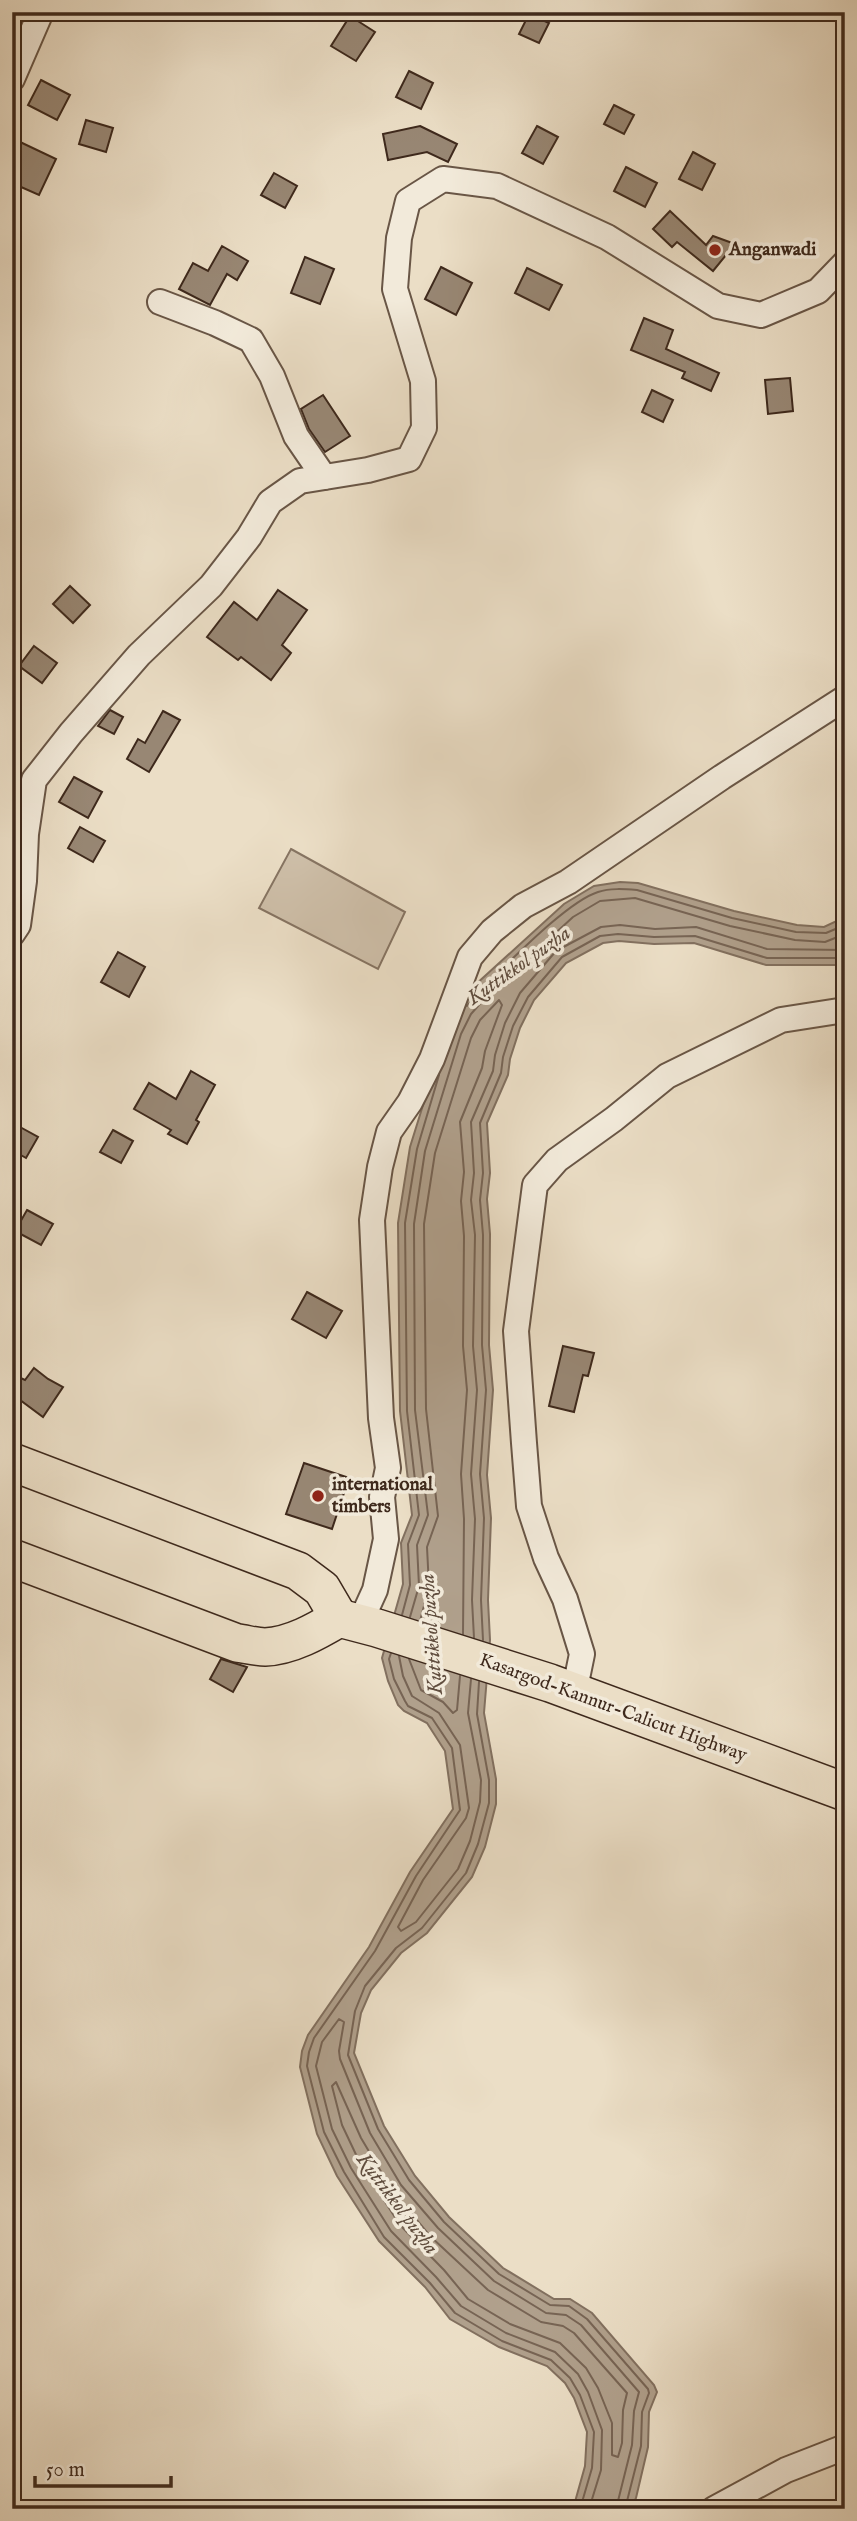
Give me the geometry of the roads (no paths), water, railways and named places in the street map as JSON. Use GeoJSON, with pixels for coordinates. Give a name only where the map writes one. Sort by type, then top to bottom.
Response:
{"type":"FeatureCollection","features":[{"type":"Feature","properties":{"kind":"highway"},"geometry":{"type":"LineString","coordinates":[[12,1462],[298,1571],[322,1588],[358,1623]]}},
{"type":"Feature","properties":{"kind":"highway"},"geometry":{"type":"LineString","coordinates":[[12,1558],[237,1643],[265,1647],[316,1631],[358,1623]]}},
{"type":"Feature","properties":{"kind":"highway","name":"Kasargod-Kannur-Calicut Highway"},"geometry":{"type":"LineString","coordinates":[[358,1623],[562,1688],[845,1793]]}},
{"type":"Feature","properties":{"kind":"street"},"geometry":{"type":"LineString","coordinates":[[12,79],[41,12]]}},
{"type":"Feature","properties":{"kind":"street"},"geometry":{"type":"LineString","coordinates":[[12,934],[18,925],[34,780],[139,655],[211,586],[249,537],[270,502],[300,481],[368,470],[409,459],[424,428],[423,381],[396,289],[400,238],[408,201],[443,179],[496,186],[607,237],[718,306],[761,315],[818,291],[845,263]]}},
{"type":"Feature","properties":{"kind":"street"},"geometry":{"type":"LineString","coordinates":[[160,302],[251,340],[272,376],[296,436],[324,477]]}},
{"type":"Feature","properties":{"kind":"street"},"geometry":{"type":"LineString","coordinates":[[358,1623],[374,1590],[386,1539],[382,1497],[388,1468],[381,1418],[372,1220],[380,1167],[389,1132],[410,1102],[432,1059],[470,957],[492,931],[523,906],[568,882],[722,777],[845,698]]}},
{"type":"Feature","properties":{"kind":"street"},"geometry":{"type":"LineString","coordinates":[[562,1688],[582,1654],[565,1599],[545,1558],[529,1506],[516,1331],[535,1185],[557,1160],[667,1076],[780,1020],[845,1010]]}},
{"type":"Feature","properties":{"kind":"street"},"geometry":{"type":"LineString","coordinates":[[714,2509],[786,2470],[845,2447]]}},
{"type":"Feature","properties":{"kind":"water","name":"Kuttikkol puzha"},"geometry":{"type":"Polygon","coordinates":[[[620,882],[638,883],[734,911],[797,925],[824,927],[845,917],[845,965],[766,965],[694,943],[603,943],[566,963],[534,1000],[520,1028],[508,1075],[487,1123],[490,1173],[487,1199],[490,1234],[489,1345],[493,1390],[487,1475],[491,1518],[488,1600],[490,1640],[484,1713],[496,1779],[496,1804],[485,1847],[472,1877],[427,1933],[401,1953],[371,1990],[361,2013],[354,2053],[384,2126],[415,2176],[449,2217],[503,2268],[554,2299],[570,2299],[592,2313],[654,2385],[657,2392],[649,2412],[648,2447],[631,2509],[573,2509],[585,2466],[587,2432],[565,2383],[547,2366],[499,2347],[450,2319],[425,2287],[379,2241],[337,2176],[317,2134],[300,2067],[308,2035],[369,1947],[410,1872],[453,1809],[445,1751],[427,1723],[398,1705],[382,1658],[403,1584],[401,1543],[412,1515],[400,1411],[398,1223],[410,1147],[447,1028],[458,1006],[474,986],[564,904],[594,886],[620,882]]]}},
{"type":"Feature","properties":{"kind":"place","name":"Anganwadi"},"geometry":{"type":"Point","coordinates":[715,250]}},
{"type":"Feature","properties":{"kind":"place","name":"international timbers"},"geometry":{"type":"Point","coordinates":[318,1496]}}]}
